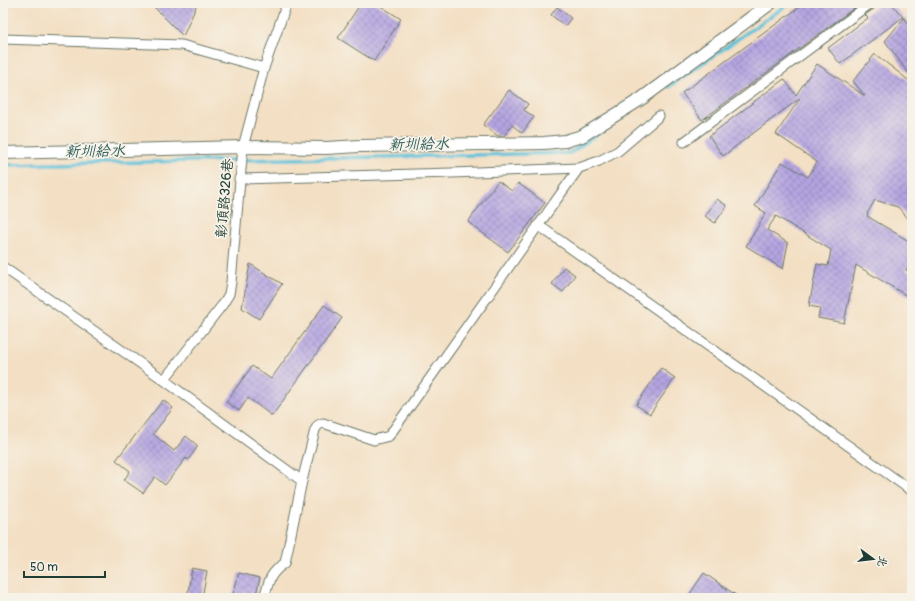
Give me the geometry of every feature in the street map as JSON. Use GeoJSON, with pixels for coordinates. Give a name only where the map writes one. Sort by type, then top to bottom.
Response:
{"type":"FeatureCollection","features":[{"type":"Feature","properties":{"kind":"street","name":"彰頂路326巷"},"geometry":{"type":"LineString","coordinates":[[164,380],[223,304],[229,294],[232,282],[242,150],[264,68],[287,3]]}},
{"type":"Feature","properties":{"kind":"street"},"geometry":{"type":"LineString","coordinates":[[3,153],[242,150],[360,146],[544,143],[565,141],[582,136],[641,99],[771,3]]}},
{"type":"Feature","properties":{"kind":"street"},"geometry":{"type":"LineString","coordinates":[[684,142],[871,3]]}},
{"type":"Feature","properties":{"kind":"street"},"geometry":{"type":"LineString","coordinates":[[3,39],[182,45],[264,68]]}},
{"type":"Feature","properties":{"kind":"street"},"geometry":{"type":"LineString","coordinates":[[239,179],[452,174],[579,168],[599,161],[618,151],[659,116]]}},
{"type":"Feature","properties":{"kind":"street"},"geometry":{"type":"LineString","coordinates":[[264,598],[269,578],[275,570],[285,563],[302,481],[315,430],[318,425],[323,423],[374,440],[389,436],[579,168]]}},
{"type":"Feature","properties":{"kind":"street"},"geometry":{"type":"LineString","coordinates":[[538,225],[912,491]]}},
{"type":"Feature","properties":{"kind":"street"},"geometry":{"type":"LineString","coordinates":[[3,267],[164,380],[302,481]]}},
{"type":"Feature","properties":{"kind":"building"},"geometry":{"type":"Polygon","coordinates":[[[150,3],[193,3],[196,7],[183,36],[150,3]]]}},
{"type":"Feature","properties":{"kind":"building"},"geometry":{"type":"Polygon","coordinates":[[[361,3],[376,3],[401,19],[374,61],[338,38],[361,3]]]}},
{"type":"Feature","properties":{"kind":"building"},"geometry":{"type":"Polygon","coordinates":[[[805,3],[861,3],[702,120],[682,93],[805,3]]]}},
{"type":"Feature","properties":{"kind":"building"},"geometry":{"type":"Polygon","coordinates":[[[877,3],[891,3],[903,17],[840,64],[828,48],[868,18],[865,15],[875,8],[877,3]]]}},
{"type":"Feature","properties":{"kind":"building"},"geometry":{"type":"Polygon","coordinates":[[[557,7],[571,18],[565,26],[551,15],[557,7]]]}},
{"type":"Feature","properties":{"kind":"building"},"geometry":{"type":"Polygon","coordinates":[[[904,18],[912,27],[912,78],[885,41],[904,18]]]}},
{"type":"Feature","properties":{"kind":"building"},"geometry":{"type":"Polygon","coordinates":[[[875,54],[912,83],[912,223],[898,207],[875,200],[867,216],[912,243],[912,261],[906,270],[912,273],[912,299],[856,265],[844,323],[818,318],[820,308],[809,306],[817,264],[828,266],[831,250],[776,216],[767,230],[788,243],[783,269],[746,246],[766,213],[755,206],[782,162],[808,177],[817,162],[776,134],[800,98],[723,156],[709,136],[784,79],[796,95],[817,64],[865,96],[853,81],[875,54]]]}},
{"type":"Feature","properties":{"kind":"building"},"geometry":{"type":"Polygon","coordinates":[[[509,90],[528,104],[524,110],[534,117],[522,133],[512,125],[504,136],[498,136],[483,125],[509,90]]]}},
{"type":"Feature","properties":{"kind":"building"},"geometry":{"type":"Polygon","coordinates":[[[498,181],[512,191],[518,183],[545,203],[508,252],[468,222],[498,181]]]}},
{"type":"Feature","properties":{"kind":"building"},"geometry":{"type":"Polygon","coordinates":[[[717,199],[727,206],[715,223],[705,216],[717,199]]]}},
{"type":"Feature","properties":{"kind":"building"},"geometry":{"type":"Polygon","coordinates":[[[250,264],[282,284],[259,319],[242,308],[250,264]]]}},
{"type":"Feature","properties":{"kind":"building"},"geometry":{"type":"Polygon","coordinates":[[[564,267],[575,275],[563,292],[552,284],[564,267]]]}},
{"type":"Feature","properties":{"kind":"building"},"geometry":{"type":"Polygon","coordinates":[[[324,305],[342,318],[272,416],[248,398],[239,411],[226,402],[252,366],[271,379],[324,305]]]}},
{"type":"Feature","properties":{"kind":"building"},"geometry":{"type":"Polygon","coordinates":[[[661,368],[675,378],[650,414],[636,405],[661,368]]]}},
{"type":"Feature","properties":{"kind":"building"},"geometry":{"type":"Polygon","coordinates":[[[163,400],[173,408],[153,434],[174,451],[186,436],[198,446],[188,460],[186,458],[165,485],[155,477],[143,493],[124,480],[130,471],[116,460],[163,400]]]}},
{"type":"Feature","properties":{"kind":"building"},"geometry":{"type":"Polygon","coordinates":[[[192,568],[207,571],[202,598],[187,598],[192,568]]]}},
{"type":"Feature","properties":{"kind":"building"},"geometry":{"type":"Polygon","coordinates":[[[239,573],[260,578],[255,598],[232,598],[239,573]]]}},
{"type":"Feature","properties":{"kind":"building"},"geometry":{"type":"Polygon","coordinates":[[[704,573],[740,598],[687,598],[704,573]]]}},
{"type":"Feature","properties":{"kind":"waterway","name":"新圳給水"},"geometry":{"type":"LineString","coordinates":[[668,87],[790,3]]}},
{"type":"Feature","properties":{"kind":"waterway","name":"新圳給水"},"geometry":{"type":"LineString","coordinates":[[3,165],[570,153],[618,120]]}}]}
